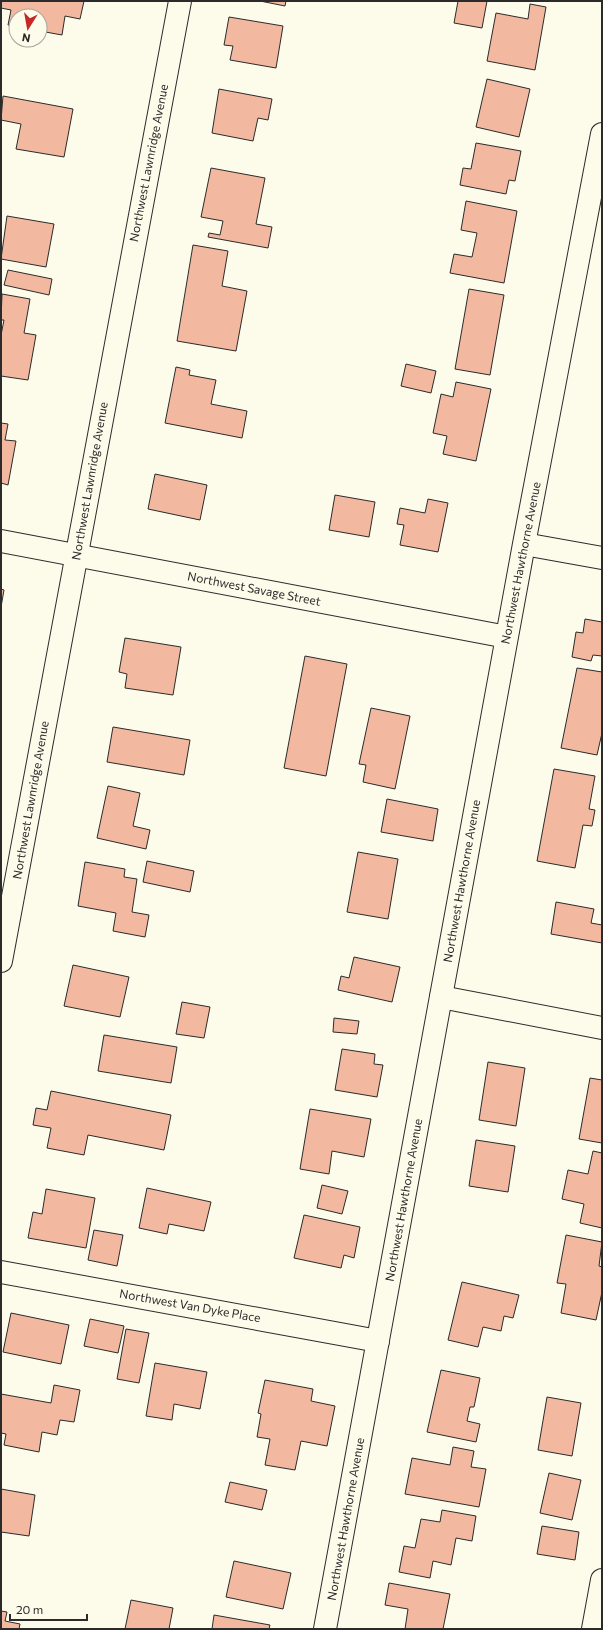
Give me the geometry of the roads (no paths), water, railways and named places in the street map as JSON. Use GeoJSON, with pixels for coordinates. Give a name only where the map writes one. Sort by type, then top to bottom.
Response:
{"type":"FeatureCollection","features":[{"type":"Feature","properties":{"kind":"street","name":"Northwest Lawnridge Avenue"},"geometry":{"type":"LineString","coordinates":[[1,962],[180,1]]}},
{"type":"Feature","properties":{"kind":"street","name":"Northwest Hawthorne Avenue"},"geometry":{"type":"LineString","coordinates":[[325,1629],[524,544],[602,134]]}},
{"type":"Feature","properties":{"kind":"street","name":"Northwest Savage Street"},"geometry":{"type":"LineString","coordinates":[[1,541],[507,637]]}},
{"type":"Feature","properties":{"kind":"street"},"geometry":{"type":"LineString","coordinates":[[524,544],[602,558]]}},
{"type":"Feature","properties":{"kind":"street"},"geometry":{"type":"LineString","coordinates":[[441,997],[602,1028]]}},
{"type":"Feature","properties":{"kind":"street","name":"Northwest Van Dyke Place"},"geometry":{"type":"LineString","coordinates":[[1,1272],[378,1341]]}},
{"type":"Feature","properties":{"kind":"street"},"geometry":{"type":"LineString","coordinates":[[593,1629],[602,1580]]}}]}
